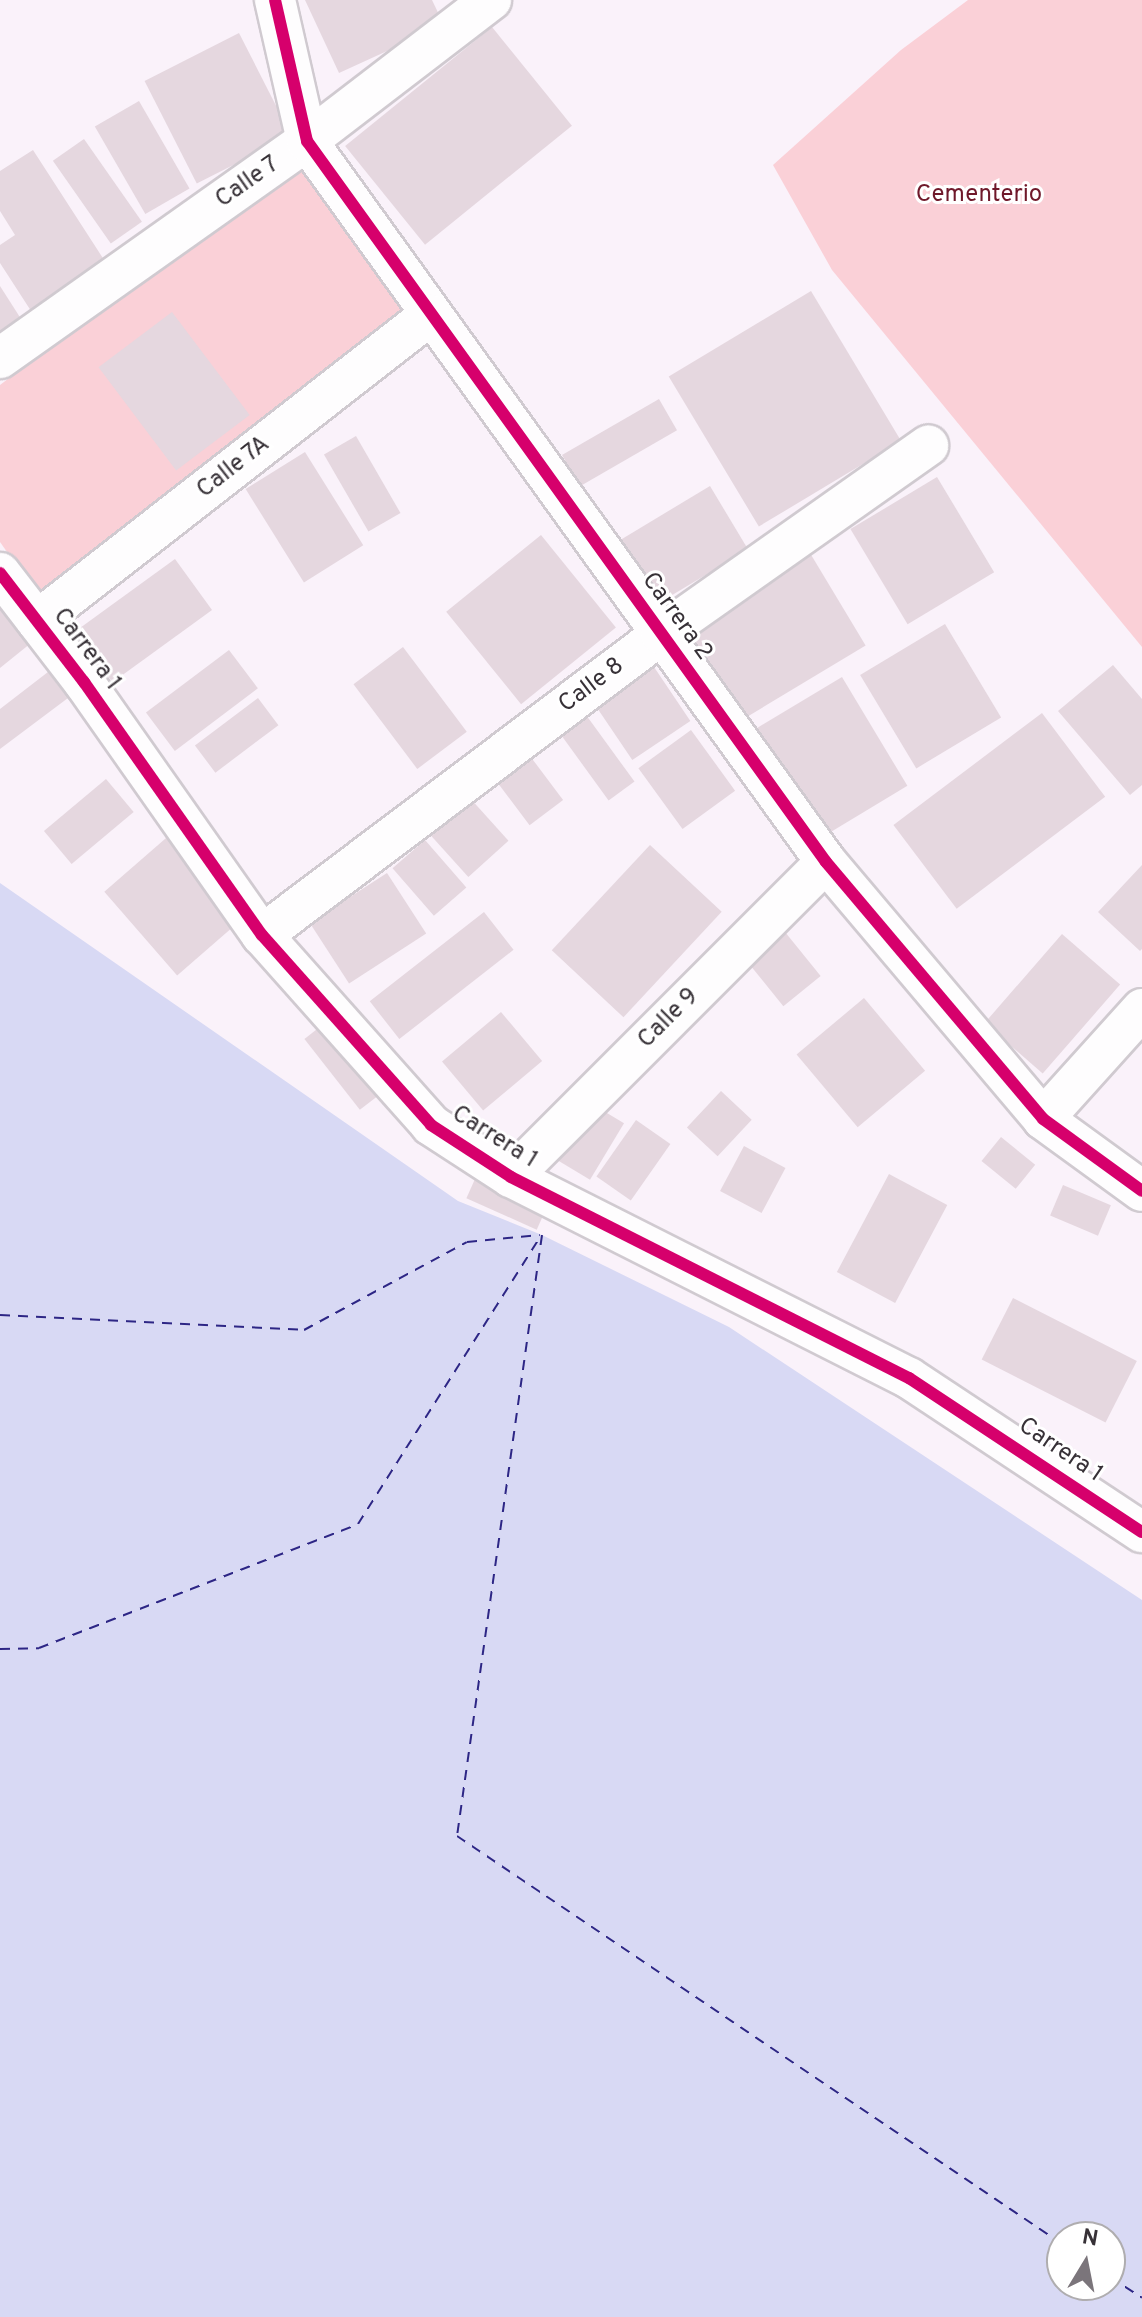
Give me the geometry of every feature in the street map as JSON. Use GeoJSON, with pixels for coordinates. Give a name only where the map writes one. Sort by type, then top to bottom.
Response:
{"type":"FeatureCollection","features":[{"type":"Feature","properties":{"kind":"street","name":"Carrera 2"},"geometry":{"type":"LineString","coordinates":[[275,0],[307,141],[826,862],[1043,1119],[1142,1191]]}},
{"type":"Feature","properties":{"kind":"street","name":"Calle 7"},"geometry":{"type":"LineString","coordinates":[[0,358],[307,141],[491,0]]}},
{"type":"Feature","properties":{"kind":"street","name":"Calle 7A"},"geometry":{"type":"LineString","coordinates":[[37,621],[430,315]]}},
{"type":"Feature","properties":{"kind":"street","name":"Calle 8"},"geometry":{"type":"LineString","coordinates":[[262,935],[661,634],[928,446]]}},
{"type":"Feature","properties":{"kind":"street","name":"Carrera 1"},"geometry":{"type":"LineString","coordinates":[[0,573],[262,935],[431,1125],[511,1177],[909,1378],[1142,1532]]}},
{"type":"Feature","properties":{"kind":"street","name":"Calle 9"},"geometry":{"type":"LineString","coordinates":[[511,1177],[826,862]]}},
{"type":"Feature","properties":{"kind":"street"},"geometry":{"type":"LineString","coordinates":[[1043,1119],[1142,1009]]}},
{"type":"Feature","properties":{"kind":"green space","name":"Cementerio"},"geometry":{"type":"Polygon","coordinates":[[[968,0],[1142,0],[1142,647],[832,270],[773,165],[901,50],[968,0]]]}},
{"type":"Feature","properties":{"kind":"green space"},"geometry":{"type":"Polygon","coordinates":[[[294,162],[412,311],[38,596],[0,542],[0,385],[294,162]]]}},
{"type":"Feature","properties":{"kind":"water"},"geometry":{"type":"Polygon","coordinates":[[[0,883],[458,1201],[542,1235],[729,1327],[1142,1600],[1142,2317],[0,2317],[0,883]]]}},
{"type":"Feature","properties":{"kind":"building"},"geometry":{"type":"Polygon","coordinates":[[[305,0],[432,0],[444,25],[339,73],[305,0]]]}},
{"type":"Feature","properties":{"kind":"building"},"geometry":{"type":"Polygon","coordinates":[[[492,27],[572,126],[425,245],[345,146],[492,27]]]}},
{"type":"Feature","properties":{"kind":"building"},"geometry":{"type":"Polygon","coordinates":[[[239,33],[291,135],[197,184],[145,81],[239,33]]]}},
{"type":"Feature","properties":{"kind":"building"},"geometry":{"type":"Polygon","coordinates":[[[139,101],[190,188],[145,214],[95,126],[139,101]]]}},
{"type":"Feature","properties":{"kind":"building"},"geometry":{"type":"Polygon","coordinates":[[[84,139],[142,222],[111,244],[53,161],[84,139]]]}},
{"type":"Feature","properties":{"kind":"building"},"geometry":{"type":"Polygon","coordinates":[[[33,150],[108,266],[33,314],[0,263],[0,245],[15,235],[0,211],[0,171],[33,150]]]}},
{"type":"Feature","properties":{"kind":"building"},"geometry":{"type":"Polygon","coordinates":[[[0,286],[23,322],[0,337],[0,286]]]}},
{"type":"Feature","properties":{"kind":"building"},"geometry":{"type":"Polygon","coordinates":[[[811,291],[901,441],[759,527],[669,376],[811,291]]]}},
{"type":"Feature","properties":{"kind":"building"},"geometry":{"type":"Polygon","coordinates":[[[172,312],[250,415],[176,470],[99,367],[172,312]]]}},
{"type":"Feature","properties":{"kind":"building"},"geometry":{"type":"Polygon","coordinates":[[[659,399],[677,430],[580,486],[562,455],[659,399]]]}},
{"type":"Feature","properties":{"kind":"building"},"geometry":{"type":"Polygon","coordinates":[[[356,436],[400,513],[368,532],[324,455],[356,436]]]}},
{"type":"Feature","properties":{"kind":"building"},"geometry":{"type":"Polygon","coordinates":[[[305,452],[363,545],[304,582],[246,489],[305,452]]]}},
{"type":"Feature","properties":{"kind":"building"},"geometry":{"type":"Polygon","coordinates":[[[937,477],[994,572],[908,624],[850,529],[937,477]]]}},
{"type":"Feature","properties":{"kind":"building"},"geometry":{"type":"Polygon","coordinates":[[[710,486],[748,549],[655,606],[617,542],[710,486]]]}},
{"type":"Feature","properties":{"kind":"building"},"geometry":{"type":"Polygon","coordinates":[[[541,535],[616,627],[521,704],[446,612],[541,535]]]}},
{"type":"Feature","properties":{"kind":"building"},"geometry":{"type":"Polygon","coordinates":[[[810,553],[866,646],[738,722],[682,630],[810,553]]]}},
{"type":"Feature","properties":{"kind":"building"},"geometry":{"type":"Polygon","coordinates":[[[175,559],[212,610],[113,682],[75,631],[175,559]]]}},
{"type":"Feature","properties":{"kind":"building"},"geometry":{"type":"Polygon","coordinates":[[[0,605],[31,643],[0,668],[0,605]]]}},
{"type":"Feature","properties":{"kind":"building"},"geometry":{"type":"Polygon","coordinates":[[[945,624],[1001,717],[916,768],[860,675],[945,624]]]}},
{"type":"Feature","properties":{"kind":"building"},"geometry":{"type":"Polygon","coordinates":[[[403,647],[467,732],[417,769],[353,684],[403,647]]]}},
{"type":"Feature","properties":{"kind":"building"},"geometry":{"type":"Polygon","coordinates":[[[229,650],[258,688],[175,751],[146,713],[229,650]]]}},
{"type":"Feature","properties":{"kind":"building"},"geometry":{"type":"Polygon","coordinates":[[[1113,665],[1142,699],[1142,785],[1130,795],[1058,711],[1113,665]]]}},
{"type":"Feature","properties":{"kind":"building"},"geometry":{"type":"Polygon","coordinates":[[[654,667],[690,721],[632,760],[596,706],[654,667]]]}},
{"type":"Feature","properties":{"kind":"building"},"geometry":{"type":"Polygon","coordinates":[[[48,672],[68,698],[0,749],[0,709],[48,672]]]}},
{"type":"Feature","properties":{"kind":"building"},"geometry":{"type":"Polygon","coordinates":[[[842,677],[907,786],[821,838],[755,729],[842,677]]]}},
{"type":"Feature","properties":{"kind":"building"},"geometry":{"type":"Polygon","coordinates":[[[258,698],[278,725],[215,773],[195,746],[258,698]]]}},
{"type":"Feature","properties":{"kind":"building"},"geometry":{"type":"Polygon","coordinates":[[[581,708],[634,782],[609,800],[555,727],[581,708]]]}},
{"type":"Feature","properties":{"kind":"building"},"geometry":{"type":"Polygon","coordinates":[[[1042,713],[1105,797],[957,909],[893,825],[1042,713]]]}},
{"type":"Feature","properties":{"kind":"building"},"geometry":{"type":"Polygon","coordinates":[[[691,730],[735,791],[682,829],[638,768],[691,730]]]}},
{"type":"Feature","properties":{"kind":"building"},"geometry":{"type":"Polygon","coordinates":[[[527,752],[563,800],[530,825],[493,777],[527,752]]]}},
{"type":"Feature","properties":{"kind":"building"},"geometry":{"type":"Polygon","coordinates":[[[106,779],[134,812],[72,864],[44,831],[106,779]]]}},
{"type":"Feature","properties":{"kind":"building"},"geometry":{"type":"Polygon","coordinates":[[[469,797],[508,841],[468,877],[429,833],[469,797]]]}},
{"type":"Feature","properties":{"kind":"building"},"geometry":{"type":"Polygon","coordinates":[[[173,832],[246,916],[177,975],[104,892],[173,832]]]}},
{"type":"Feature","properties":{"kind":"building"},"geometry":{"type":"Polygon","coordinates":[[[425,840],[466,888],[434,916],[393,868],[425,840]]]}},
{"type":"Feature","properties":{"kind":"building"},"geometry":{"type":"Polygon","coordinates":[[[650,845],[722,912],[623,1017],[552,950],[650,845]]]}},
{"type":"Feature","properties":{"kind":"building"},"geometry":{"type":"Polygon","coordinates":[[[1142,865],[1142,949],[1140,951],[1098,912],[1142,865]]]}},
{"type":"Feature","properties":{"kind":"building"},"geometry":{"type":"Polygon","coordinates":[[[387,873],[426,933],[349,983],[310,923],[387,873]]]}},
{"type":"Feature","properties":{"kind":"building"},"geometry":{"type":"Polygon","coordinates":[[[484,912],[514,950],[399,1039],[370,1001],[484,912]]]}},
{"type":"Feature","properties":{"kind":"building"},"geometry":{"type":"Polygon","coordinates":[[[781,927],[821,976],[783,1006],[744,957],[781,927]]]}},
{"type":"Feature","properties":{"kind":"building"},"geometry":{"type":"Polygon","coordinates":[[[1062,934],[1120,985],[1043,1074],[985,1023],[1062,934]]]}},
{"type":"Feature","properties":{"kind":"building"},"geometry":{"type":"Polygon","coordinates":[[[864,998],[925,1071],[858,1127],[797,1055],[864,998]]]}},
{"type":"Feature","properties":{"kind":"building"},"geometry":{"type":"Polygon","coordinates":[[[501,1012],[542,1061],[483,1111],[442,1061],[501,1012]]]}},
{"type":"Feature","properties":{"kind":"building"},"geometry":{"type":"Polygon","coordinates":[[[321,1026],[376,1097],[360,1110],[304,1039],[321,1026]]]}},
{"type":"Feature","properties":{"kind":"building"},"geometry":{"type":"Polygon","coordinates":[[[721,1091],[752,1120],[718,1156],[687,1128],[721,1091]]]}},
{"type":"Feature","properties":{"kind":"building"},"geometry":{"type":"Polygon","coordinates":[[[582,1098],[624,1123],[590,1180],[548,1155],[582,1098]]]}},
{"type":"Feature","properties":{"kind":"building"},"geometry":{"type":"Polygon","coordinates":[[[636,1120],[670,1144],[631,1201],[596,1177],[636,1120]]]}},
{"type":"Feature","properties":{"kind":"building"},"geometry":{"type":"Polygon","coordinates":[[[1001,1137],[1035,1165],[1016,1189],[981,1161],[1001,1137]]]}},
{"type":"Feature","properties":{"kind":"building"},"geometry":{"type":"Polygon","coordinates":[[[744,1146],[785,1168],[762,1213],[720,1191],[744,1146]]]}},
{"type":"Feature","properties":{"kind":"building"},"geometry":{"type":"Polygon","coordinates":[[[479,1170],[549,1201],[537,1230],[466,1198],[479,1170]]]}},
{"type":"Feature","properties":{"kind":"building"},"geometry":{"type":"Polygon","coordinates":[[[889,1174],[947,1205],[895,1303],[837,1272],[889,1174]]]}},
{"type":"Feature","properties":{"kind":"building"},"geometry":{"type":"Polygon","coordinates":[[[1063,1185],[1111,1205],[1098,1236],[1050,1215],[1063,1185]]]}},
{"type":"Feature","properties":{"kind":"building"},"geometry":{"type":"Polygon","coordinates":[[[1013,1298],[1137,1361],[1106,1423],[982,1359],[1013,1298]]]}},
{"type":"Feature","properties":{"kind":"ferry route"},"geometry":{"type":"LineString","coordinates":[[0,1315],[304,1330],[467,1242],[540,1235]]}},
{"type":"Feature","properties":{"kind":"ferry route"},"geometry":{"type":"LineString","coordinates":[[542,1235],[457,1836],[1046,2233]]}},
{"type":"Feature","properties":{"kind":"ferry route"},"geometry":{"type":"LineString","coordinates":[[0,1649],[39,1648],[358,1524],[541,1236]]}},
{"type":"Feature","properties":{"kind":"ferry route"},"geometry":{"type":"LineString","coordinates":[[1126,2288],[1142,2298]]}},
{"type":"Feature","properties":{"kind":"cycle path"},"geometry":{"type":"LineString","coordinates":[[275,0],[307,141],[826,862],[1043,1119],[1142,1191]]}},
{"type":"Feature","properties":{"kind":"cycle path"},"geometry":{"type":"LineString","coordinates":[[0,573],[84,682],[262,935],[431,1125],[511,1177],[909,1378],[1142,1532]]}}]}
